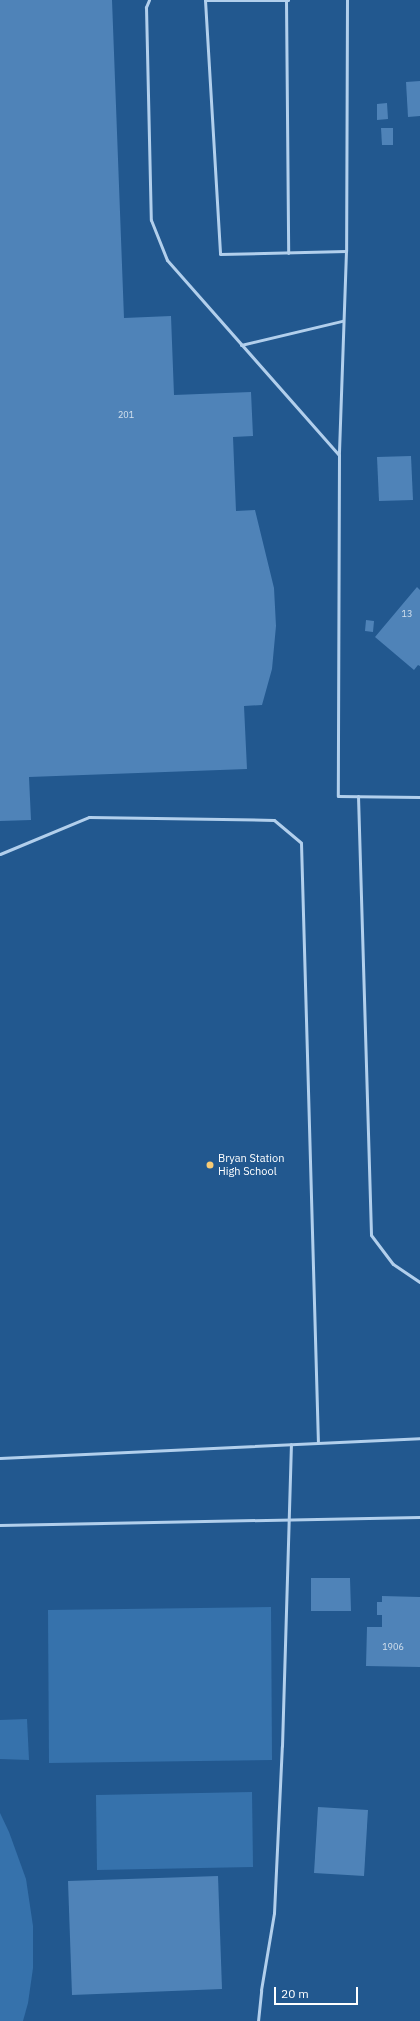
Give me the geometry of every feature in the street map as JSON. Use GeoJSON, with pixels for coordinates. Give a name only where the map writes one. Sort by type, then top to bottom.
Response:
{"type":"FeatureCollection","features":[{"type":"Feature","properties":{"kind":"lane"},"geometry":{"type":"LineString","coordinates":[[149,0],[146,7],[152,220],[167,260],[339,455]]}},
{"type":"Feature","properties":{"kind":"lane"},"geometry":{"type":"LineString","coordinates":[[288,253],[287,0],[205,0],[220,254],[288,253],[346,251]]}},
{"type":"Feature","properties":{"kind":"lane"},"geometry":{"type":"LineString","coordinates":[[347,0],[346,251],[342,321],[339,455],[338,796],[420,797]]}},
{"type":"Feature","properties":{"kind":"lane"},"geometry":{"type":"LineString","coordinates":[[241,345],[342,321]]}},
{"type":"Feature","properties":{"kind":"lane"},"geometry":{"type":"LineString","coordinates":[[358,796],[371,1235],[393,1264],[420,1282]]}},
{"type":"Feature","properties":{"kind":"lane"},"geometry":{"type":"LineString","coordinates":[[0,854],[89,817],[274,820],[301,843],[318,1444]]}},
{"type":"Feature","properties":{"kind":"lane"},"geometry":{"type":"LineString","coordinates":[[0,1458],[420,1438]]}},
{"type":"Feature","properties":{"kind":"lane"},"geometry":{"type":"LineString","coordinates":[[258,2021],[261,1990],[274,1913],[282,1746],[290,1520],[291,1444]]}},
{"type":"Feature","properties":{"kind":"lane"},"geometry":{"type":"LineString","coordinates":[[0,1525],[420,1517]]}},
{"type":"Feature","properties":{"kind":"shaded area"},"geometry":{"type":"Polygon","coordinates":[[[271,1607],[272,1760],[49,1763],[48,1610],[271,1607]]]}},
{"type":"Feature","properties":{"kind":"shaded area"},"geometry":{"type":"Polygon","coordinates":[[[27,1719],[29,1760],[0,1759],[0,1720],[27,1719]]]}},
{"type":"Feature","properties":{"kind":"shaded area"},"geometry":{"type":"Polygon","coordinates":[[[252,1792],[253,1867],[97,1870],[96,1795],[252,1792]]]}},
{"type":"Feature","properties":{"kind":"shaded area"},"geometry":{"type":"Polygon","coordinates":[[[0,1813],[9,1832],[26,1879],[33,1926],[33,1968],[28,2003],[23,2021],[0,2021],[0,1813]]]}},
{"type":"Feature","properties":{"kind":"building"},"geometry":{"type":"Polygon","coordinates":[[[0,0],[112,0],[124,318],[171,316],[174,395],[251,392],[253,436],[233,437],[236,511],[255,510],[274,588],[276,626],[272,669],[262,705],[244,706],[247,769],[29,777],[31,820],[0,821],[0,0]]]}},
{"type":"Feature","properties":{"kind":"building"},"geometry":{"type":"Polygon","coordinates":[[[420,81],[420,116],[408,117],[406,82],[420,81]]]}},
{"type":"Feature","properties":{"kind":"building"},"geometry":{"type":"Polygon","coordinates":[[[387,103],[388,119],[377,120],[377,104],[387,103]]]}},
{"type":"Feature","properties":{"kind":"building"},"geometry":{"type":"Polygon","coordinates":[[[381,128],[393,128],[393,145],[382,145],[381,128]]]}},
{"type":"Feature","properties":{"kind":"building"},"geometry":{"type":"Polygon","coordinates":[[[411,456],[413,500],[379,501],[377,457],[411,456]]]}},
{"type":"Feature","properties":{"kind":"building"},"geometry":{"type":"Polygon","coordinates":[[[417,587],[420,590],[420,666],[418,665],[414,670],[375,637],[417,587]]]}},
{"type":"Feature","properties":{"kind":"building"},"geometry":{"type":"Polygon","coordinates":[[[366,620],[374,621],[373,632],[365,631],[366,620]]]}},
{"type":"Feature","properties":{"kind":"building"},"geometry":{"type":"Polygon","coordinates":[[[311,1578],[350,1578],[351,1611],[311,1611],[311,1578]]]}},
{"type":"Feature","properties":{"kind":"building"},"geometry":{"type":"Polygon","coordinates":[[[382,1596],[420,1597],[420,1667],[366,1666],[367,1627],[382,1627],[382,1615],[377,1615],[377,1602],[382,1602],[382,1596]]]}},
{"type":"Feature","properties":{"kind":"building"},"geometry":{"type":"Polygon","coordinates":[[[318,1807],[368,1810],[364,1876],[314,1873],[318,1807]]]}},
{"type":"Feature","properties":{"kind":"building"},"geometry":{"type":"Polygon","coordinates":[[[218,1876],[222,1989],[72,1995],[68,1881],[218,1876]]]}},
{"type":"Feature","properties":{"kind":"place","name":"Bryan Station High School"},"geometry":{"type":"Point","coordinates":[210,1165]}}]}
